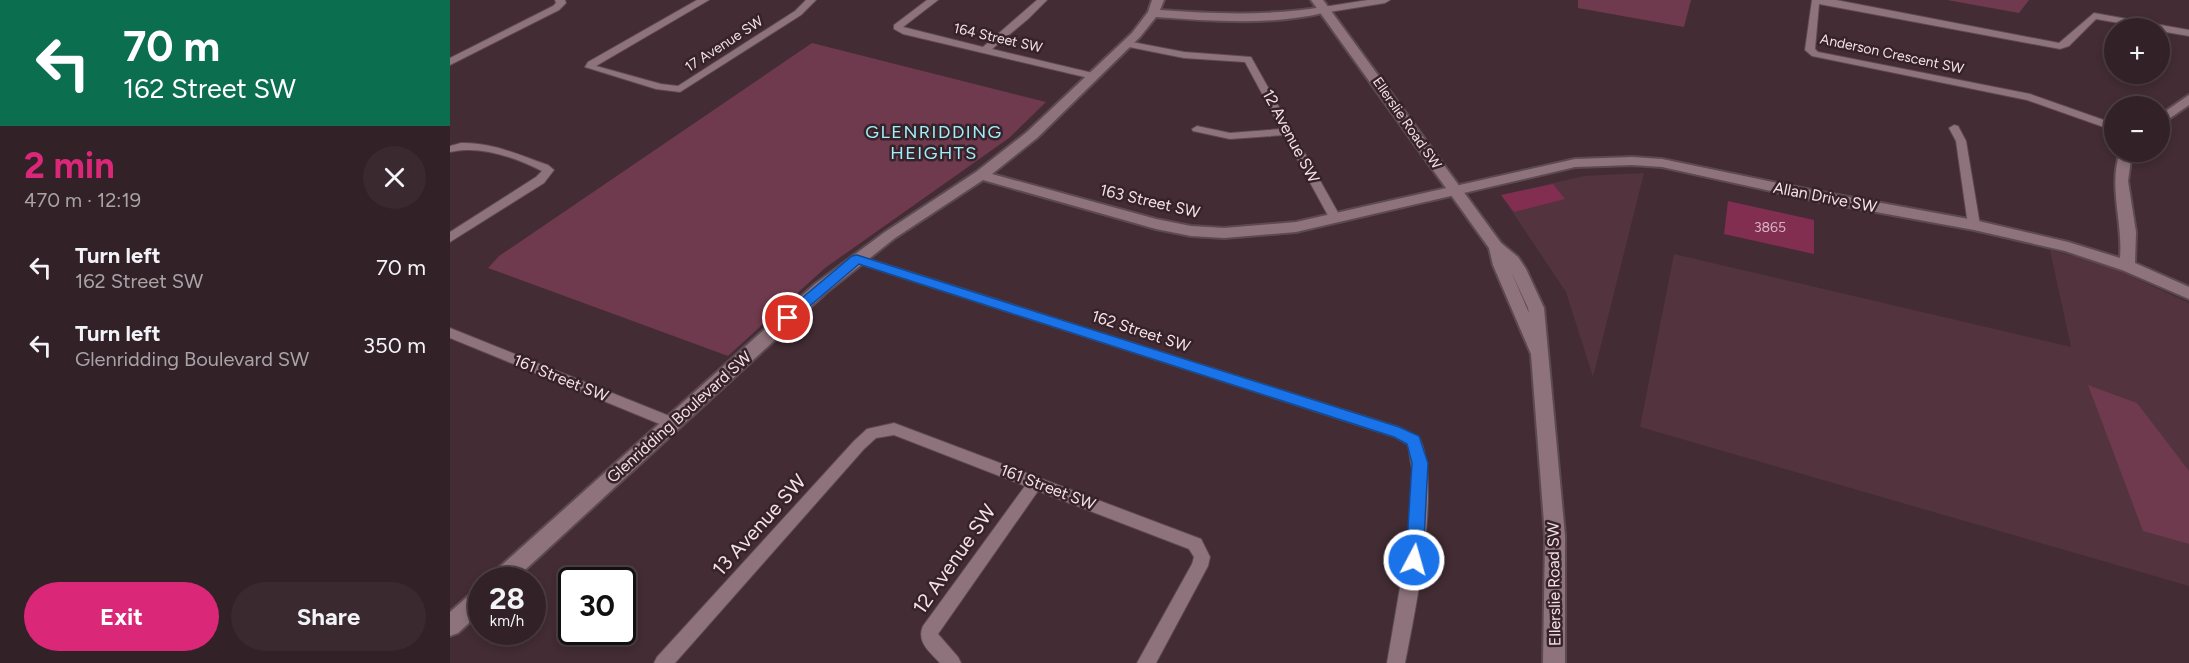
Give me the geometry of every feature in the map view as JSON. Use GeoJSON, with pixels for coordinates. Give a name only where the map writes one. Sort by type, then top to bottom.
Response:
{"type":"FeatureCollection","features":[{"type":"Feature","properties":{"kind":"street","name":"17 Avenue SW"},"geometry":{"type":"LineString","coordinates":[[704,0],[590,67],[660,87],[680,89],[798,13],[811,0]]}},
{"type":"Feature","properties":{"kind":"street","name":"164 Street SW"},"geometry":{"type":"LineString","coordinates":[[933,0],[897,27],[906,32],[1093,76]]}},
{"type":"Feature","properties":{"kind":"street"},"geometry":{"type":"LineString","coordinates":[[985,50],[1042,0]]}},
{"type":"Feature","properties":{"kind":"street"},"geometry":{"type":"LineString","coordinates":[[1156,6],[1241,18],[1273,17],[1320,5],[1385,0]]}},
{"type":"Feature","properties":{"kind":"street","name":"Anderson Crescent SW"},"geometry":{"type":"LineString","coordinates":[[2104,124],[2030,97],[1815,54],[1810,50],[1815,2],[1822,0],[2060,46],[2066,44],[2094,16],[2189,33]]}},
{"type":"Feature","properties":{"kind":"street"},"geometry":{"type":"LineString","coordinates":[[450,63],[560,2]]}},
{"type":"Feature","properties":{"kind":"street","name":"Ellerslie Road SW"},"geometry":{"type":"LineString","coordinates":[[1320,5],[1380,84],[1496,247],[1539,361],[1555,536],[1554,663]]}},
{"type":"Feature","properties":{"kind":"street","name":"Glenridding Boulevard SW"},"geometry":{"type":"LineString","coordinates":[[514,567],[821,288],[857,259],[981,175],[1032,135],[1127,44],[1156,6]]}},
{"type":"Feature","properties":{"kind":"street","name":"12 Avenue SW"},"geometry":{"type":"LineString","coordinates":[[1127,44],[1184,55],[1244,57],[1250,61],[1277,109],[1286,132],[1335,218]]}},
{"type":"Feature","properties":{"kind":"street"},"geometry":{"type":"LineString","coordinates":[[2170,113],[2189,99]]}},
{"type":"Feature","properties":{"kind":"street"},"geometry":{"type":"LineString","coordinates":[[1954,128],[1961,141],[1974,225]]}},
{"type":"Feature","properties":{"kind":"street"},"geometry":{"type":"LineString","coordinates":[[1197,129],[1230,136],[1286,132]]}},
{"type":"Feature","properties":{"kind":"street"},"geometry":{"type":"LineString","coordinates":[[450,238],[546,174],[548,170],[474,145],[455,147]]}},
{"type":"Feature","properties":{"kind":"street","name":"Allan Drive SW"},"geometry":{"type":"LineString","coordinates":[[1454,189],[1575,163],[1652,162],[1974,225],[2068,247],[2127,266],[2189,293]]}},
{"type":"Feature","properties":{"kind":"street"},"geometry":{"type":"LineString","coordinates":[[2123,162],[2120,188],[2129,230],[2127,266]]}},
{"type":"Feature","properties":{"kind":"street","name":"163 Street SW"},"geometry":{"type":"LineString","coordinates":[[981,175],[1156,224],[1191,231],[1224,233],[1279,230],[1454,189]]}},
{"type":"Feature","properties":{"kind":"street","name":"162 Street SW"},"geometry":{"type":"LineString","coordinates":[[857,259],[1399,433],[1414,441],[1420,463],[1418,522],[1412,578],[1396,663]]}},
{"type":"Feature","properties":{"kind":"street","name":"161 Street SW"},"geometry":{"type":"LineString","coordinates":[[450,333],[672,423]]}},
{"type":"Feature","properties":{"kind":"street","name":"161 Street SW"},"geometry":{"type":"LineString","coordinates":[[894,429],[1195,544],[1202,557],[1200,566],[1146,663]]}},
{"type":"Feature","properties":{"kind":"street","name":"13 Avenue SW"},"geometry":{"type":"LineString","coordinates":[[663,663],[859,445],[872,433],[894,429]]}},
{"type":"Feature","properties":{"kind":"street","name":"12 Avenue SW"},"geometry":{"type":"LineString","coordinates":[[952,663],[930,640],[928,632],[1036,482]]}},
{"type":"Feature","properties":{"kind":"street"},"geometry":{"type":"LineString","coordinates":[[450,626],[468,610]]}},
{"type":"Feature","properties":{"kind":"shaded area"},"geometry":{"type":"Polygon","coordinates":[[[1578,0],[1691,0],[1684,27],[1578,8],[1578,0]]]}},
{"type":"Feature","properties":{"kind":"shaded area"},"geometry":{"type":"Polygon","coordinates":[[[1947,0],[2029,0],[2019,13],[1947,0]]]}},
{"type":"Feature","properties":{"kind":"shaded area"},"geometry":{"type":"Polygon","coordinates":[[[812,43],[1046,102],[1009,138],[825,268],[728,356],[488,268],[499,256],[812,43]]]}},
{"type":"Feature","properties":{"kind":"shaded area"},"geometry":{"type":"Polygon","coordinates":[[[1644,173],[1593,377],[1566,292],[1501,195],[1584,176],[1644,173]]]}},
{"type":"Feature","properties":{"kind":"shaded area"},"geometry":{"type":"Polygon","coordinates":[[[2050,250],[2105,264],[2189,303],[2189,586],[1640,427],[1674,254],[2071,347],[2050,250]]]}},
{"type":"Feature","properties":{"kind":"shaded area"},"geometry":{"type":"Polygon","coordinates":[[[2088,385],[2137,403],[2189,471],[2189,544],[2143,531],[2088,385]]]}},
{"type":"Feature","properties":{"kind":"building"},"geometry":{"type":"Polygon","coordinates":[[[1553,184],[1565,199],[1514,212],[1501,195],[1553,184]]]}},
{"type":"Feature","properties":{"kind":"building"},"geometry":{"type":"Polygon","coordinates":[[[1728,201],[1814,220],[1814,254],[1724,234],[1728,201]]]}},
{"type":"Feature","properties":{"kind":"district","name":"GLENRIDDING HEIGHTS"},"geometry":{"type":"Point","coordinates":[934,142]}},
{"type":"Feature","properties":{"kind":"route"},"geometry":{"type":"LineString","coordinates":[[788,318],[839,272],[857,259],[1399,433],[1414,441],[1420,463],[1414,560]]}}]}
